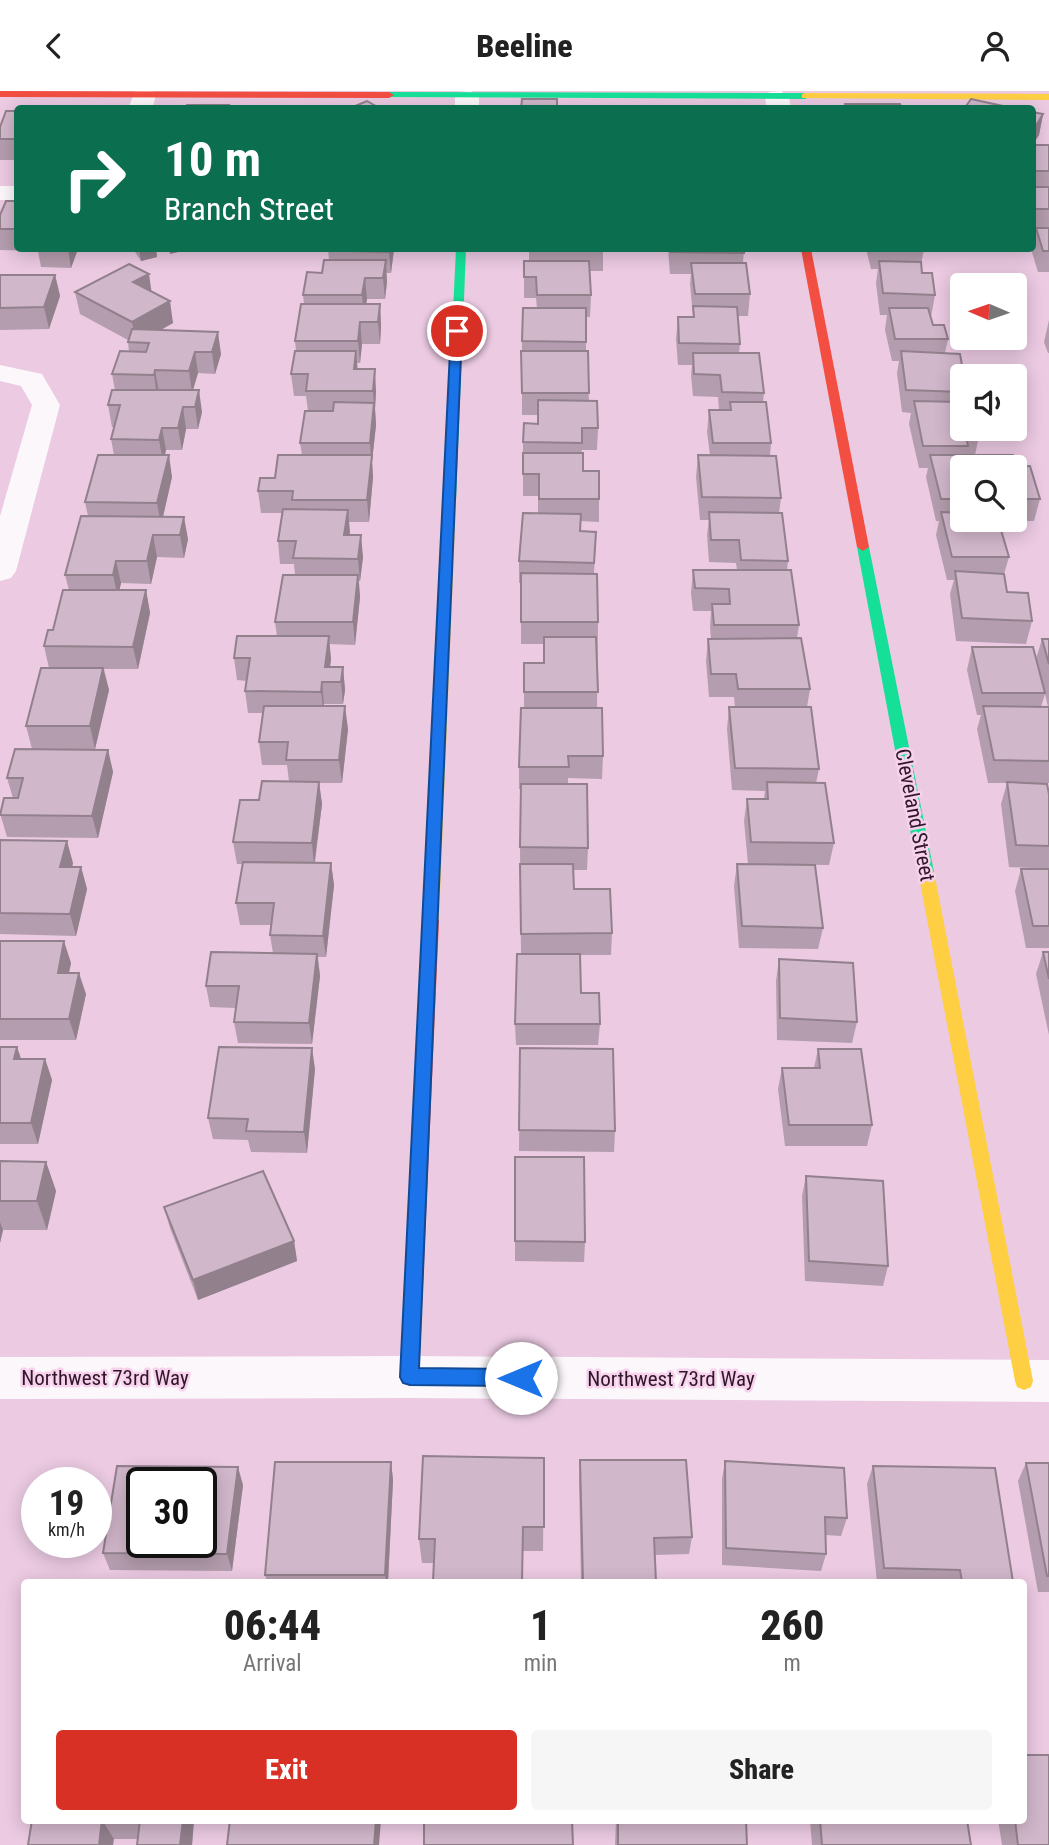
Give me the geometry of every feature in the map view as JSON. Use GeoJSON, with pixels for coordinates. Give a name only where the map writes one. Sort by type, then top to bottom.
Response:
{"type":"FeatureCollection","features":[{"type":"Feature","properties":{"kind":"street"},"geometry":{"type":"LineString","coordinates":[[0,94],[142,102],[351,94],[467,103],[778,103],[1049,97]]}},
{"type":"Feature","properties":{"kind":"street"},"geometry":{"type":"LineString","coordinates":[[410,1377],[460,252]]}},
{"type":"Feature","properties":{"kind":"street","name":"Cleveland Street"},"geometry":{"type":"LineString","coordinates":[[807,252],[1036,1381]]}},
{"type":"Feature","properties":{"kind":"street"},"geometry":{"type":"LineString","coordinates":[[0,373],[32,380],[46,405],[0,571]]}},
{"type":"Feature","properties":{"kind":"street","name":"Northwest 73rd Way"},"geometry":{"type":"LineString","coordinates":[[0,1378],[410,1377],[1036,1381]]}},
{"type":"Feature","properties":{"kind":"building"},"geometry":{"type":"Polygon","coordinates":[[[522,99],[557,99],[557,105],[521,105],[522,99]]]}},
{"type":"Feature","properties":{"kind":"building"},"geometry":{"type":"Polygon","coordinates":[[[971,99],[999,105],[967,105],[971,99]]]}},
{"type":"Feature","properties":{"kind":"building"},"geometry":{"type":"Polygon","coordinates":[[[367,101],[374,105],[358,105],[367,101]]]}},
{"type":"Feature","properties":{"kind":"building"},"geometry":{"type":"Polygon","coordinates":[[[845,104],[900,105],[845,105],[845,104]]]}},
{"type":"Feature","properties":{"kind":"building"},"geometry":{"type":"Polygon","coordinates":[[[6,111],[14,111],[14,139],[0,139],[0,127],[6,111]]]}},
{"type":"Feature","properties":{"kind":"building"},"geometry":{"type":"Polygon","coordinates":[[[1036,113],[1043,114],[1036,126],[1036,113]]]}},
{"type":"Feature","properties":{"kind":"building"},"geometry":{"type":"Polygon","coordinates":[[[1036,145],[1049,145],[1049,171],[1036,171],[1036,145]]]}},
{"type":"Feature","properties":{"kind":"building"},"geometry":{"type":"Polygon","coordinates":[[[1036,187],[1049,187],[1049,209],[1036,209],[1036,187]]]}},
{"type":"Feature","properties":{"kind":"building"},"geometry":{"type":"Polygon","coordinates":[[[6,201],[14,201],[14,229],[0,229],[0,215],[6,201]]]}},
{"type":"Feature","properties":{"kind":"building"},"geometry":{"type":"Polygon","coordinates":[[[1036,228],[1049,228],[1049,251],[1043,251],[1036,228]]]}},
{"type":"Feature","properties":{"kind":"building"},"geometry":{"type":"Polygon","coordinates":[[[671,252],[744,252],[744,253],[671,252]]]}},
{"type":"Feature","properties":{"kind":"building"},"geometry":{"type":"Polygon","coordinates":[[[324,260],[386,260],[383,278],[365,278],[362,295],[303,295],[307,272],[322,273],[324,260]]]}},
{"type":"Feature","properties":{"kind":"building"},"geometry":{"type":"Polygon","coordinates":[[[524,261],[589,261],[591,295],[537,295],[536,277],[524,277],[524,261]]]}},
{"type":"Feature","properties":{"kind":"building"},"geometry":{"type":"Polygon","coordinates":[[[879,261],[921,262],[922,273],[932,273],[935,295],[883,293],[879,261]]]}},
{"type":"Feature","properties":{"kind":"building"},"geometry":{"type":"Polygon","coordinates":[[[691,263],[746,263],[750,294],[695,294],[691,263]]]}},
{"type":"Feature","properties":{"kind":"building"},"geometry":{"type":"Polygon","coordinates":[[[129,264],[149,274],[133,282],[170,301],[132,322],[75,292],[129,264]]]}},
{"type":"Feature","properties":{"kind":"building"},"geometry":{"type":"Polygon","coordinates":[[[0,275],[55,275],[44,307],[0,308],[0,275]]]}},
{"type":"Feature","properties":{"kind":"building"},"geometry":{"type":"Polygon","coordinates":[[[301,304],[380,304],[378,322],[360,322],[358,341],[295,341],[301,304]]]}},
{"type":"Feature","properties":{"kind":"building"},"geometry":{"type":"Polygon","coordinates":[[[693,306],[737,307],[740,344],[679,343],[678,317],[694,317],[693,306]]]}},
{"type":"Feature","properties":{"kind":"building"},"geometry":{"type":"Polygon","coordinates":[[[523,308],[586,308],[586,342],[522,341],[523,308]]]}},
{"type":"Feature","properties":{"kind":"building"},"geometry":{"type":"Polygon","coordinates":[[[889,308],[928,308],[933,325],[944,325],[948,339],[895,339],[889,308]]]}},
{"type":"Feature","properties":{"kind":"building"},"geometry":{"type":"Polygon","coordinates":[[[132,329],[218,332],[212,352],[195,352],[189,371],[155,370],[154,375],[112,374],[120,351],[146,352],[149,343],[128,342],[132,329]]]}},
{"type":"Feature","properties":{"kind":"building"},"geometry":{"type":"Polygon","coordinates":[[[295,351],[356,351],[354,369],[375,369],[373,391],[306,391],[308,374],[291,374],[295,351]]]}},
{"type":"Feature","properties":{"kind":"building"},"geometry":{"type":"Polygon","coordinates":[[[521,351],[588,351],[589,393],[522,393],[521,351]]]}},
{"type":"Feature","properties":{"kind":"building"},"geometry":{"type":"Polygon","coordinates":[[[901,351],[960,354],[962,364],[950,364],[950,392],[906,390],[901,351]]]}},
{"type":"Feature","properties":{"kind":"building"},"geometry":{"type":"Polygon","coordinates":[[[693,353],[759,353],[764,393],[722,392],[720,375],[694,374],[693,353]]]}},
{"type":"Feature","properties":{"kind":"building"},"geometry":{"type":"Polygon","coordinates":[[[112,390],[199,390],[195,407],[183,407],[178,428],[162,428],[159,440],[111,439],[120,405],[108,405],[112,390]]]}},
{"type":"Feature","properties":{"kind":"building"},"geometry":{"type":"Polygon","coordinates":[[[538,400],[597,401],[598,428],[582,428],[582,443],[523,442],[524,423],[538,424],[538,400]]]}},
{"type":"Feature","properties":{"kind":"building"},"geometry":{"type":"Polygon","coordinates":[[[914,401],[950,402],[950,441],[967,441],[968,446],[923,446],[914,401]]]}},
{"type":"Feature","properties":{"kind":"building"},"geometry":{"type":"Polygon","coordinates":[[[334,402],[374,403],[370,443],[300,443],[305,411],[333,411],[334,402]]]}},
{"type":"Feature","properties":{"kind":"building"},"geometry":{"type":"Polygon","coordinates":[[[730,402],[766,402],[771,443],[713,443],[709,410],[731,410],[730,402]]]}},
{"type":"Feature","properties":{"kind":"building"},"geometry":{"type":"Polygon","coordinates":[[[523,453],[583,453],[583,471],[599,471],[599,499],[539,499],[539,474],[523,474],[523,453]]]}},
{"type":"Feature","properties":{"kind":"building"},"geometry":{"type":"Polygon","coordinates":[[[98,455],[169,455],[157,503],[85,502],[98,455]]]}},
{"type":"Feature","properties":{"kind":"building"},"geometry":{"type":"Polygon","coordinates":[[[278,455],[372,455],[367,500],[292,500],[293,491],[258,491],[260,478],[275,478],[278,455]]]}},
{"type":"Feature","properties":{"kind":"building"},"geometry":{"type":"Polygon","coordinates":[[[698,455],[776,456],[781,498],[702,497],[698,455]]]}},
{"type":"Feature","properties":{"kind":"building"},"geometry":{"type":"Polygon","coordinates":[[[930,455],[950,455],[950,499],[941,499],[930,455]]]}},
{"type":"Feature","properties":{"kind":"building"},"geometry":{"type":"Polygon","coordinates":[[[1027,466],[1030,466],[1040,499],[1027,499],[1027,466]]]}},
{"type":"Feature","properties":{"kind":"building"},"geometry":{"type":"Polygon","coordinates":[[[283,509],[348,510],[344,535],[361,535],[358,559],[293,558],[296,541],[278,541],[283,509]]]}},
{"type":"Feature","properties":{"kind":"building"},"geometry":{"type":"Polygon","coordinates":[[[709,512],[782,513],[788,561],[741,560],[739,540],[711,540],[709,512]]]}},
{"type":"Feature","properties":{"kind":"building"},"geometry":{"type":"Polygon","coordinates":[[[941,512],[950,512],[950,532],[1002,532],[1009,557],[952,557],[941,512]]]}},
{"type":"Feature","properties":{"kind":"building"},"geometry":{"type":"Polygon","coordinates":[[[523,513],[581,514],[580,531],[596,532],[594,563],[519,561],[523,513]]]}},
{"type":"Feature","properties":{"kind":"building"},"geometry":{"type":"Polygon","coordinates":[[[81,516],[184,517],[180,535],[153,535],[147,561],[116,561],[113,575],[65,575],[81,516]]]}},
{"type":"Feature","properties":{"kind":"building"},"geometry":{"type":"Polygon","coordinates":[[[693,570],[791,570],[799,625],[714,625],[712,604],[730,604],[729,589],[695,588],[693,570]]]}},
{"type":"Feature","properties":{"kind":"building"},"geometry":{"type":"Polygon","coordinates":[[[955,571],[1004,574],[1007,592],[1028,593],[1032,621],[962,618],[955,571]]]}},
{"type":"Feature","properties":{"kind":"building"},"geometry":{"type":"Polygon","coordinates":[[[521,573],[597,574],[598,622],[521,622],[521,573]]]}},
{"type":"Feature","properties":{"kind":"building"},"geometry":{"type":"Polygon","coordinates":[[[283,575],[358,575],[353,622],[275,622],[283,575]]]}},
{"type":"Feature","properties":{"kind":"building"},"geometry":{"type":"Polygon","coordinates":[[[63,590],[146,590],[133,647],[44,646],[48,630],[53,630],[63,590]]]}},
{"type":"Feature","properties":{"kind":"building"},"geometry":{"type":"Polygon","coordinates":[[[237,636],[329,636],[325,667],[343,667],[341,682],[322,682],[321,692],[245,691],[250,658],[234,658],[237,636]]]}},
{"type":"Feature","properties":{"kind":"building"},"geometry":{"type":"Polygon","coordinates":[[[544,637],[596,637],[598,692],[524,692],[524,663],[544,663],[544,637]]]}},
{"type":"Feature","properties":{"kind":"building"},"geometry":{"type":"Polygon","coordinates":[[[801,638],[810,689],[738,689],[736,674],[711,674],[708,639],[801,638]]]}},
{"type":"Feature","properties":{"kind":"building"},"geometry":{"type":"Polygon","coordinates":[[[1042,639],[1049,639],[1049,664],[1042,639]]]}},
{"type":"Feature","properties":{"kind":"building"},"geometry":{"type":"Polygon","coordinates":[[[972,647],[1033,647],[1045,693],[982,693],[972,647]]]}},
{"type":"Feature","properties":{"kind":"building"},"geometry":{"type":"Polygon","coordinates":[[[41,668],[103,668],[90,726],[26,726],[41,668]]]}},
{"type":"Feature","properties":{"kind":"building"},"geometry":{"type":"Polygon","coordinates":[[[264,706],[345,706],[339,760],[286,760],[288,742],[259,742],[264,706]]]}},
{"type":"Feature","properties":{"kind":"building"},"geometry":{"type":"Polygon","coordinates":[[[983,706],[1049,707],[1049,761],[994,760],[983,706]]]}},
{"type":"Feature","properties":{"kind":"building"},"geometry":{"type":"Polygon","coordinates":[[[729,707],[811,707],[819,769],[735,768],[729,707]]]}},
{"type":"Feature","properties":{"kind":"building"},"geometry":{"type":"Polygon","coordinates":[[[521,708],[602,708],[603,756],[568,756],[569,767],[519,767],[521,708]]]}},
{"type":"Feature","properties":{"kind":"building"},"geometry":{"type":"Polygon","coordinates":[[[15,749],[108,750],[92,816],[0,815],[4,798],[18,798],[23,778],[7,778],[15,749]]]}},
{"type":"Feature","properties":{"kind":"building"},"geometry":{"type":"Polygon","coordinates":[[[262,781],[319,782],[312,843],[233,842],[240,800],[259,800],[262,781]]]}},
{"type":"Feature","properties":{"kind":"building"},"geometry":{"type":"Polygon","coordinates":[[[767,782],[825,783],[834,843],[751,842],[747,799],[768,799],[767,782]]]}},
{"type":"Feature","properties":{"kind":"building"},"geometry":{"type":"Polygon","coordinates":[[[1007,782],[1047,784],[1049,846],[1016,845],[1007,782]]]}},
{"type":"Feature","properties":{"kind":"building"},"geometry":{"type":"Polygon","coordinates":[[[521,784],[587,784],[588,848],[520,847],[521,784]]]}},
{"type":"Feature","properties":{"kind":"building"},"geometry":{"type":"Polygon","coordinates":[[[0,840],[67,841],[60,867],[81,867],[70,914],[0,913],[0,840]]]}},
{"type":"Feature","properties":{"kind":"building"},"geometry":{"type":"Polygon","coordinates":[[[243,862],[331,863],[323,936],[270,935],[274,903],[236,903],[243,862]]]}},
{"type":"Feature","properties":{"kind":"building"},"geometry":{"type":"Polygon","coordinates":[[[520,864],[573,864],[574,889],[610,889],[612,933],[521,934],[520,864]]]}},
{"type":"Feature","properties":{"kind":"building"},"geometry":{"type":"Polygon","coordinates":[[[737,864],[815,865],[823,928],[742,926],[737,864]]]}},
{"type":"Feature","properties":{"kind":"building"},"geometry":{"type":"Polygon","coordinates":[[[1021,869],[1049,869],[1049,926],[1033,926],[1021,869]]]}},
{"type":"Feature","properties":{"kind":"building"},"geometry":{"type":"Polygon","coordinates":[[[0,941],[64,941],[58,973],[79,973],[69,1019],[0,1019],[0,941]]]}},
{"type":"Feature","properties":{"kind":"building"},"geometry":{"type":"Polygon","coordinates":[[[211,952],[317,954],[309,1023],[234,1022],[239,986],[206,986],[211,952]]]}},
{"type":"Feature","properties":{"kind":"building"},"geometry":{"type":"Polygon","coordinates":[[[1043,952],[1049,952],[1049,979],[1043,952]]]}},
{"type":"Feature","properties":{"kind":"building"},"geometry":{"type":"Polygon","coordinates":[[[517,954],[580,954],[581,993],[599,993],[600,1024],[515,1024],[517,954]]]}},
{"type":"Feature","properties":{"kind":"building"},"geometry":{"type":"Polygon","coordinates":[[[779,959],[853,963],[857,1022],[780,1018],[779,959]]]}},
{"type":"Feature","properties":{"kind":"building"},"geometry":{"type":"Polygon","coordinates":[[[0,1047],[17,1047],[14,1059],[45,1059],[31,1123],[0,1123],[0,1047]]]}},
{"type":"Feature","properties":{"kind":"building"},"geometry":{"type":"Polygon","coordinates":[[[219,1047],[312,1048],[304,1132],[246,1131],[248,1119],[208,1118],[219,1047]]]}},
{"type":"Feature","properties":{"kind":"building"},"geometry":{"type":"Polygon","coordinates":[[[520,1048],[613,1049],[615,1131],[519,1130],[520,1048]]]}},
{"type":"Feature","properties":{"kind":"building"},"geometry":{"type":"Polygon","coordinates":[[[818,1049],[861,1049],[872,1125],[789,1125],[782,1068],[820,1068],[818,1049]]]}},
{"type":"Feature","properties":{"kind":"building"},"geometry":{"type":"Polygon","coordinates":[[[515,1157],[584,1157],[585,1242],[515,1241],[515,1157]]]}},
{"type":"Feature","properties":{"kind":"building"},"geometry":{"type":"Polygon","coordinates":[[[0,1161],[46,1162],[37,1201],[0,1201],[0,1161]]]}},
{"type":"Feature","properties":{"kind":"building"},"geometry":{"type":"Polygon","coordinates":[[[263,1171],[294,1241],[193,1280],[164,1207],[263,1171]]]}},
{"type":"Feature","properties":{"kind":"building"},"geometry":{"type":"Polygon","coordinates":[[[806,1176],[883,1181],[888,1266],[809,1261],[806,1176]]]}},
{"type":"Feature","properties":{"kind":"building"},"geometry":{"type":"Polygon","coordinates":[[[423,1456],[544,1458],[544,1527],[523,1527],[522,1579],[433,1579],[435,1539],[419,1539],[423,1456]]]}},
{"type":"Feature","properties":{"kind":"building"},"geometry":{"type":"Polygon","coordinates":[[[580,1460],[686,1460],[692,1537],[654,1538],[656,1579],[583,1579],[580,1460]]]}},
{"type":"Feature","properties":{"kind":"building"},"geometry":{"type":"Polygon","coordinates":[[[725,1461],[844,1468],[847,1518],[825,1517],[826,1554],[726,1548],[725,1461]]]}},
{"type":"Feature","properties":{"kind":"building"},"geometry":{"type":"Polygon","coordinates":[[[275,1462],[391,1462],[385,1575],[265,1575],[275,1462]]]}},
{"type":"Feature","properties":{"kind":"building"},"geometry":{"type":"Polygon","coordinates":[[[1026,1463],[1049,1463],[1049,1576],[1047,1576],[1026,1463]]]}},
{"type":"Feature","properties":{"kind":"building"},"geometry":{"type":"Polygon","coordinates":[[[117,1466],[238,1467],[227,1554],[217,1554],[217,1467],[126,1467],[126,1553],[112,1553],[112,1497],[117,1466]]]}},
{"type":"Feature","properties":{"kind":"building"},"geometry":{"type":"Polygon","coordinates":[[[873,1466],[995,1468],[1013,1579],[962,1579],[960,1570],[884,1568],[873,1466]]]}},
{"type":"Feature","properties":{"kind":"building"},"geometry":{"type":"Polygon","coordinates":[[[1027,1755],[1049,1755],[1049,1845],[1018,1845],[1015,1824],[1027,1824],[1027,1755]]]}},
{"type":"Feature","properties":{"kind":"building"},"geometry":{"type":"Polygon","coordinates":[[[31,1824],[102,1824],[99,1845],[28,1845],[31,1824]]]}},
{"type":"Feature","properties":{"kind":"building"},"geometry":{"type":"Polygon","coordinates":[[[140,1824],[183,1824],[180,1845],[137,1845],[140,1824]]]}},
{"type":"Feature","properties":{"kind":"building"},"geometry":{"type":"Polygon","coordinates":[[[230,1824],[376,1824],[374,1845],[227,1845],[230,1824]]]}},
{"type":"Feature","properties":{"kind":"building"},"geometry":{"type":"Polygon","coordinates":[[[424,1824],[572,1824],[573,1845],[424,1845],[424,1824]]]}},
{"type":"Feature","properties":{"kind":"building"},"geometry":{"type":"Polygon","coordinates":[[[618,1824],[746,1824],[747,1845],[618,1845],[618,1824]]]}},
{"type":"Feature","properties":{"kind":"building"},"geometry":{"type":"Polygon","coordinates":[[[820,1824],[968,1824],[971,1845],[822,1845],[820,1824]]]}},
{"type":"Feature","properties":{"kind":"traffic: fast"},"geometry":{"type":"LineString","coordinates":[[389,95],[805,96]]}},
{"type":"Feature","properties":{"kind":"traffic: fast"},"geometry":{"type":"LineString","coordinates":[[450,499],[461,252]]}},
{"type":"Feature","properties":{"kind":"traffic: fast"},"geometry":{"type":"LineString","coordinates":[[863,547],[926,872]]}},
{"type":"Feature","properties":{"kind":"traffic: slow"},"geometry":{"type":"LineString","coordinates":[[805,96],[1049,97]]}},
{"type":"Feature","properties":{"kind":"traffic: slow"},"geometry":{"type":"LineString","coordinates":[[431,920],[450,499]]}},
{"type":"Feature","properties":{"kind":"traffic: slow"},"geometry":{"type":"LineString","coordinates":[[926,872],[1024,1381]]}},
{"type":"Feature","properties":{"kind":"traffic: jam"},"geometry":{"type":"LineString","coordinates":[[0,94],[389,95]]}},
{"type":"Feature","properties":{"kind":"traffic: jam"},"geometry":{"type":"LineString","coordinates":[[807,252],[863,547]]}},
{"type":"Feature","properties":{"kind":"traffic: jam"},"geometry":{"type":"LineString","coordinates":[[410,1377],[431,920]]}},
{"type":"Feature","properties":{"kind":"route"},"geometry":{"type":"LineString","coordinates":[[457,331],[410,1377],[521,1378]]}}]}
